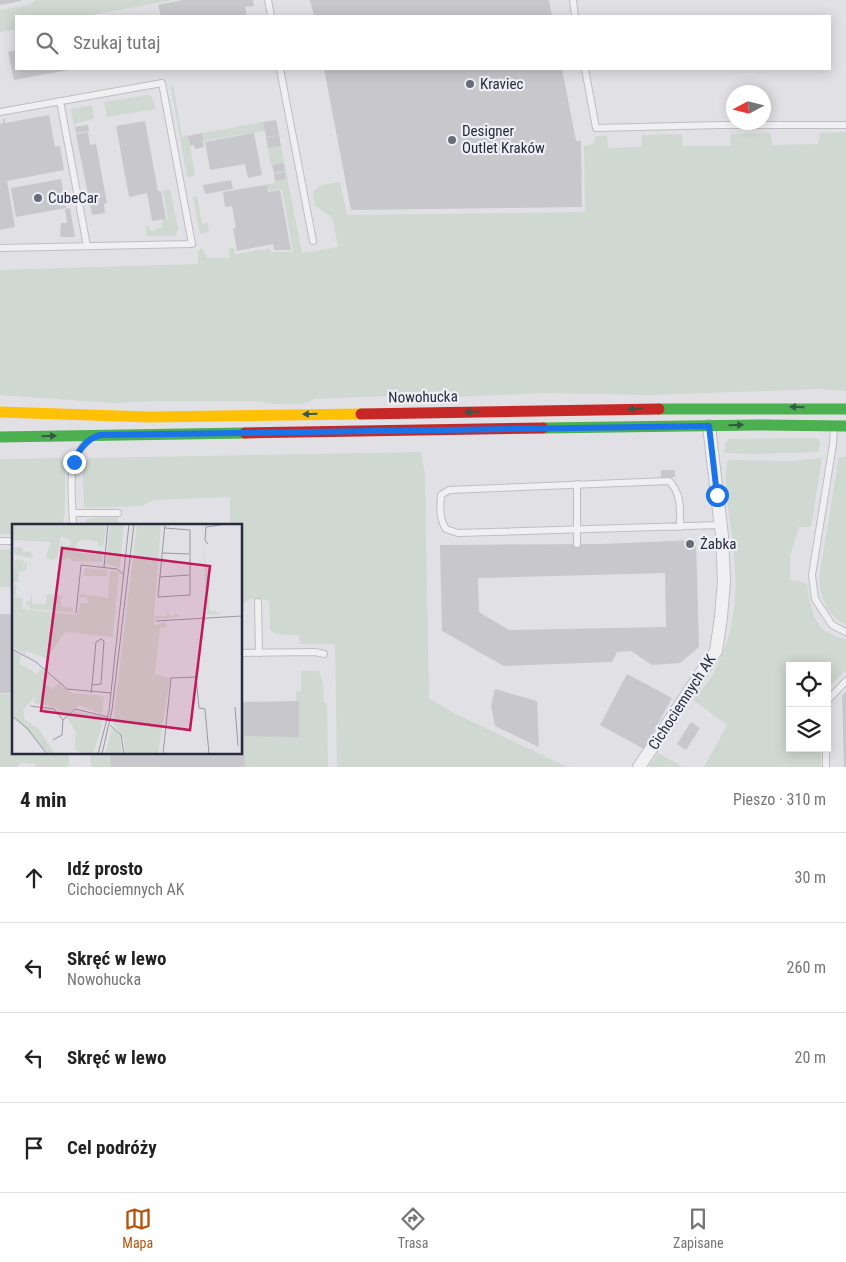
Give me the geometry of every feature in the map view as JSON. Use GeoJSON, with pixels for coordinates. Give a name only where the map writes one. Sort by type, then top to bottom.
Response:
{"type":"FeatureCollection","features":[{"type":"Feature","properties":{"kind":"main road","name":"Nowohucka"},"geometry":{"type":"LineString","coordinates":[[0,412],[149,417],[714,408],[846,408]]}},
{"type":"Feature","properties":{"kind":"main road"},"geometry":{"type":"LineString","coordinates":[[0,436],[709,426],[840,426]]}},
{"type":"Feature","properties":{"kind":"street","name":"Cichociemnych AK"},"geometry":{"type":"LineString","coordinates":[[639,767],[716,651],[724,581],[721,525],[709,426]]}},
{"type":"Feature","properties":{"kind":"lane"},"geometry":{"type":"LineString","coordinates":[[268,0],[271,15]]}},
{"type":"Feature","properties":{"kind":"lane"},"geometry":{"type":"LineString","coordinates":[[572,0],[576,15]]}},
{"type":"Feature","properties":{"kind":"lane"},"geometry":{"type":"LineString","coordinates":[[280,70],[312,240]]}},
{"type":"Feature","properties":{"kind":"lane"},"geometry":{"type":"LineString","coordinates":[[585,70],[596,128],[739,125],[846,126]]}},
{"type":"Feature","properties":{"kind":"lane"},"geometry":{"type":"LineString","coordinates":[[0,112],[162,83],[192,244],[0,248]]}},
{"type":"Feature","properties":{"kind":"lane"},"geometry":{"type":"LineString","coordinates":[[60,101],[87,246]]}},
{"type":"Feature","properties":{"kind":"lane"},"geometry":{"type":"LineString","coordinates":[[840,426],[833,444],[812,575],[815,599],[832,625],[846,632]]}},
{"type":"Feature","properties":{"kind":"lane"},"geometry":{"type":"LineString","coordinates":[[73,524],[72,471],[74,462],[84,444],[100,435]]}},
{"type":"Feature","properties":{"kind":"lane"},"geometry":{"type":"LineString","coordinates":[[680,526],[680,498],[675,487],[669,481],[449,490],[441,495],[441,522],[446,529],[458,533],[721,525]]}},
{"type":"Feature","properties":{"kind":"lane"},"geometry":{"type":"LineString","coordinates":[[576,484],[577,544]]}},
{"type":"Feature","properties":{"kind":"lane"},"geometry":{"type":"LineString","coordinates":[[73,514],[118,512]]}},
{"type":"Feature","properties":{"kind":"lane"},"geometry":{"type":"LineString","coordinates":[[258,602],[259,653]]}},
{"type":"Feature","properties":{"kind":"lane"},"geometry":{"type":"LineString","coordinates":[[242,653],[315,652],[324,654]]}},
{"type":"Feature","properties":{"kind":"lane"},"geometry":{"type":"LineString","coordinates":[[831,697],[846,681]]}},
{"type":"Feature","properties":{"kind":"lane"},"geometry":{"type":"LineString","coordinates":[[826,752],[826,767]]}},
{"type":"Feature","properties":{"kind":"shaded area"},"geometry":{"type":"Polygon","coordinates":[[[35,0],[173,0],[90,15],[15,15],[15,29],[0,32],[0,10],[30,5],[35,0]]]}},
{"type":"Feature","properties":{"kind":"shaded area"},"geometry":{"type":"Polygon","coordinates":[[[173,85],[182,136],[188,135],[195,176],[187,177],[171,87],[173,85]]]}},
{"type":"Feature","properties":{"kind":"shaded area"},"geometry":{"type":"Polygon","coordinates":[[[148,95],[152,97],[156,109],[107,117],[104,102],[148,95]]]}},
{"type":"Feature","properties":{"kind":"shaded area"},"geometry":{"type":"Polygon","coordinates":[[[92,105],[94,119],[77,123],[74,126],[71,109],[92,105]]]}},
{"type":"Feature","properties":{"kind":"shaded area"},"geometry":{"type":"Polygon","coordinates":[[[263,122],[265,131],[203,141],[202,133],[263,122]]]}},
{"type":"Feature","properties":{"kind":"shaded area"},"geometry":{"type":"Polygon","coordinates":[[[846,132],[846,391],[821,389],[650,395],[545,393],[454,397],[412,395],[314,399],[304,404],[276,404],[256,401],[113,403],[0,395],[0,270],[198,264],[198,252],[202,248],[207,258],[230,258],[229,248],[234,248],[235,254],[270,248],[271,252],[293,252],[282,189],[268,191],[267,185],[222,192],[275,183],[275,181],[286,179],[285,172],[274,174],[285,171],[284,164],[271,165],[268,148],[281,146],[279,136],[266,138],[279,134],[302,253],[338,247],[332,217],[314,205],[313,192],[321,185],[340,182],[347,215],[585,212],[584,146],[593,144],[595,136],[607,136],[608,148],[641,147],[643,135],[681,134],[683,146],[730,146],[731,134],[771,133],[772,145],[818,144],[820,133],[846,132]]]}},
{"type":"Feature","properties":{"kind":"shaded area"},"geometry":{"type":"Polygon","coordinates":[[[170,189],[178,229],[176,236],[147,236],[146,226],[148,226],[150,231],[156,231],[156,228],[162,228],[162,220],[168,219],[163,190],[170,189]]]}},
{"type":"Feature","properties":{"kind":"shaded area"},"geometry":{"type":"Polygon","coordinates":[[[197,196],[202,224],[208,223],[209,232],[200,234],[193,197],[197,196]]]}},
{"type":"Feature","properties":{"kind":"shaded area"},"geometry":{"type":"Polygon","coordinates":[[[816,438],[820,444],[818,452],[724,453],[726,442],[729,439],[816,438]]]}},
{"type":"Feature","properties":{"kind":"shaded area"},"geometry":{"type":"Polygon","coordinates":[[[421,452],[425,474],[429,698],[452,712],[567,767],[337,767],[335,644],[300,644],[299,635],[277,634],[273,632],[270,629],[268,600],[250,599],[242,604],[242,524],[230,524],[230,497],[153,500],[142,506],[84,508],[83,472],[88,458],[421,452]]]}},
{"type":"Feature","properties":{"kind":"shaded area"},"geometry":{"type":"Polygon","coordinates":[[[839,457],[846,457],[846,625],[834,617],[826,606],[821,594],[819,579],[839,457]]]}},
{"type":"Feature","properties":{"kind":"shaded area"},"geometry":{"type":"Polygon","coordinates":[[[65,458],[65,513],[62,524],[12,524],[12,534],[0,534],[0,459],[65,458]]]}},
{"type":"Feature","properties":{"kind":"shaded area"},"geometry":{"type":"Polygon","coordinates":[[[822,458],[811,527],[799,527],[790,556],[790,580],[807,583],[812,608],[820,626],[829,633],[846,640],[846,670],[831,685],[831,662],[786,662],[786,752],[821,752],[821,767],[704,767],[727,725],[693,700],[712,676],[721,657],[728,639],[735,604],[735,567],[726,486],[728,460],[792,461],[822,458]]]}},
{"type":"Feature","properties":{"kind":"shaded area"},"geometry":{"type":"Polygon","coordinates":[[[118,517],[118,524],[85,524],[86,520],[90,518],[118,517]]]}},
{"type":"Feature","properties":{"kind":"shaded area"},"geometry":{"type":"Polygon","coordinates":[[[12,549],[12,587],[0,587],[0,550],[12,549]]]}},
{"type":"Feature","properties":{"kind":"shaded area"},"geometry":{"type":"Polygon","coordinates":[[[301,671],[319,671],[323,684],[324,703],[327,703],[328,767],[245,767],[244,736],[297,736],[296,692],[301,691],[301,671]]]}},
{"type":"Feature","properties":{"kind":"shaded area"},"geometry":{"type":"Polygon","coordinates":[[[0,694],[12,694],[12,754],[69,754],[69,767],[35,767],[35,764],[20,763],[17,767],[0,767],[0,694]]]}},
{"type":"Feature","properties":{"kind":"shaded area"},"geometry":{"type":"Polygon","coordinates":[[[658,753],[683,767],[649,767],[658,753]]]}},
{"type":"Feature","properties":{"kind":"shaded area"},"geometry":{"type":"Polygon","coordinates":[[[90,754],[110,754],[111,767],[91,767],[90,754]]]}},
{"type":"Feature","properties":{"kind":"building"},"geometry":{"type":"Polygon","coordinates":[[[0,0],[21,0],[21,1],[0,5],[0,0]]]}},
{"type":"Feature","properties":{"kind":"building"},"geometry":{"type":"Polygon","coordinates":[[[183,0],[253,0],[254,6],[245,7],[247,15],[161,15],[158,5],[183,0]]]}},
{"type":"Feature","properties":{"kind":"building"},"geometry":{"type":"Polygon","coordinates":[[[310,0],[549,0],[552,15],[314,15],[310,0]]]}},
{"type":"Feature","properties":{"kind":"building"},"geometry":{"type":"Polygon","coordinates":[[[15,50],[15,70],[69,70],[14,80],[8,52],[15,50]]]}},
{"type":"Feature","properties":{"kind":"building","name":"Designer Outlet Kraków"},"geometry":{"type":"Polygon","coordinates":[[[324,70],[562,70],[576,141],[581,141],[582,207],[351,210],[324,70]]]}},
{"type":"Feature","properties":{"kind":"building"},"geometry":{"type":"Polygon","coordinates":[[[49,115],[55,147],[60,146],[64,170],[7,181],[15,227],[0,230],[0,124],[3,123],[3,119],[5,119],[5,123],[49,115]]]}},
{"type":"Feature","properties":{"kind":"building"},"geometry":{"type":"Polygon","coordinates":[[[276,120],[279,135],[266,137],[263,122],[276,120]]]}},
{"type":"Feature","properties":{"kind":"building"},"geometry":{"type":"Polygon","coordinates":[[[145,121],[158,191],[161,191],[166,219],[152,221],[147,193],[129,197],[116,126],[145,121]]]}},
{"type":"Feature","properties":{"kind":"building"},"geometry":{"type":"Polygon","coordinates":[[[88,125],[89,131],[76,133],[75,127],[88,125]]]}},
{"type":"Feature","properties":{"kind":"building"},"geometry":{"type":"Polygon","coordinates":[[[88,132],[90,145],[96,144],[107,203],[104,204],[105,213],[92,215],[76,134],[88,132]]]}},
{"type":"Feature","properties":{"kind":"building"},"geometry":{"type":"Polygon","coordinates":[[[202,133],[204,147],[195,149],[194,145],[190,146],[188,136],[202,133]]]}},
{"type":"Feature","properties":{"kind":"building"},"geometry":{"type":"Polygon","coordinates":[[[254,133],[262,175],[248,178],[245,164],[210,170],[205,142],[254,133]]]}},
{"type":"Feature","properties":{"kind":"building"},"geometry":{"type":"Polygon","coordinates":[[[279,135],[281,146],[268,148],[266,138],[279,135]]]}},
{"type":"Feature","properties":{"kind":"building"},"geometry":{"type":"Polygon","coordinates":[[[284,163],[285,171],[274,173],[272,165],[284,163]]]}},
{"type":"Feature","properties":{"kind":"building"},"geometry":{"type":"Polygon","coordinates":[[[285,172],[286,179],[275,181],[274,174],[285,172]]]}},
{"type":"Feature","properties":{"kind":"building","name":"CubeCar"},"geometry":{"type":"Polygon","coordinates":[[[61,179],[66,208],[16,217],[11,188],[61,179]]]}},
{"type":"Feature","properties":{"kind":"building"},"geometry":{"type":"Polygon","coordinates":[[[231,180],[233,189],[205,194],[203,185],[231,180]]]}},
{"type":"Feature","properties":{"kind":"building"},"geometry":{"type":"Polygon","coordinates":[[[267,185],[268,192],[280,190],[291,250],[274,250],[273,244],[237,251],[233,228],[236,228],[232,206],[225,207],[223,192],[267,185]]]}},
{"type":"Feature","properties":{"kind":"building"},"geometry":{"type":"Polygon","coordinates":[[[70,208],[75,237],[60,237],[61,223],[67,223],[65,209],[70,208]]]}},
{"type":"Feature","properties":{"kind":"building"},"geometry":{"type":"Polygon","coordinates":[[[661,470],[675,470],[675,477],[661,478],[661,470]]]}},
{"type":"Feature","properties":{"kind":"building"},"geometry":{"type":"Polygon","coordinates":[[[696,540],[699,647],[680,663],[652,665],[631,651],[617,652],[612,662],[504,666],[442,631],[440,545],[601,544],[696,540]],[[665,573],[478,578],[479,612],[509,630],[666,627],[665,573]]]}},
{"type":"Feature","properties":{"kind":"building"},"geometry":{"type":"Polygon","coordinates":[[[0,614],[12,614],[12,693],[0,693],[0,614]]]}},
{"type":"Feature","properties":{"kind":"building"},"geometry":{"type":"Polygon","coordinates":[[[627,674],[672,698],[644,749],[600,725],[627,674]]]}},
{"type":"Feature","properties":{"kind":"building"},"geometry":{"type":"Polygon","coordinates":[[[495,689],[537,701],[539,747],[495,726],[491,706],[495,689]]]}},
{"type":"Feature","properties":{"kind":"building"},"geometry":{"type":"Polygon","coordinates":[[[846,691],[846,767],[844,767],[842,696],[846,691]]]}},
{"type":"Feature","properties":{"kind":"building"},"geometry":{"type":"Polygon","coordinates":[[[299,701],[299,737],[244,736],[245,767],[111,767],[110,754],[242,754],[242,702],[299,701]]]}},
{"type":"Feature","properties":{"kind":"building"},"geometry":{"type":"Polygon","coordinates":[[[691,722],[700,728],[686,750],[677,744],[691,722]]]}},
{"type":"Feature","properties":{"kind":"traffic: fast"},"geometry":{"type":"LineString","coordinates":[[659,409],[846,409]]}},
{"type":"Feature","properties":{"kind":"traffic: fast"},"geometry":{"type":"LineString","coordinates":[[543,428],[758,425],[846,426]]}},
{"type":"Feature","properties":{"kind":"traffic: fast"},"geometry":{"type":"LineString","coordinates":[[0,437],[245,433]]}},
{"type":"Feature","properties":{"kind":"traffic: slow"},"geometry":{"type":"LineString","coordinates":[[0,412],[149,417],[361,414]]}},
{"type":"Feature","properties":{"kind":"traffic: jam"},"geometry":{"type":"LineString","coordinates":[[361,414],[659,409]]}},
{"type":"Feature","properties":{"kind":"traffic: jam"},"geometry":{"type":"LineString","coordinates":[[245,433],[543,428]]}},
{"type":"Feature","properties":{"kind":"place","name":"Kraviec"},"geometry":{"type":"Point","coordinates":[470,84]}},
{"type":"Feature","properties":{"kind":"place","name":"Designer Outlet Kraków"},"geometry":{"type":"Point","coordinates":[452,140]}},
{"type":"Feature","properties":{"kind":"place","name":"CubeCar"},"geometry":{"type":"Point","coordinates":[38,198]}},
{"type":"Feature","properties":{"kind":"place","name":"Żabka"},"geometry":{"type":"Point","coordinates":[690,544]}},
{"type":"Feature","properties":{"kind":"route"},"geometry":{"type":"LineString","coordinates":[[74,462],[84,444],[93,437],[100,435],[709,426],[717,495]]}}]}
